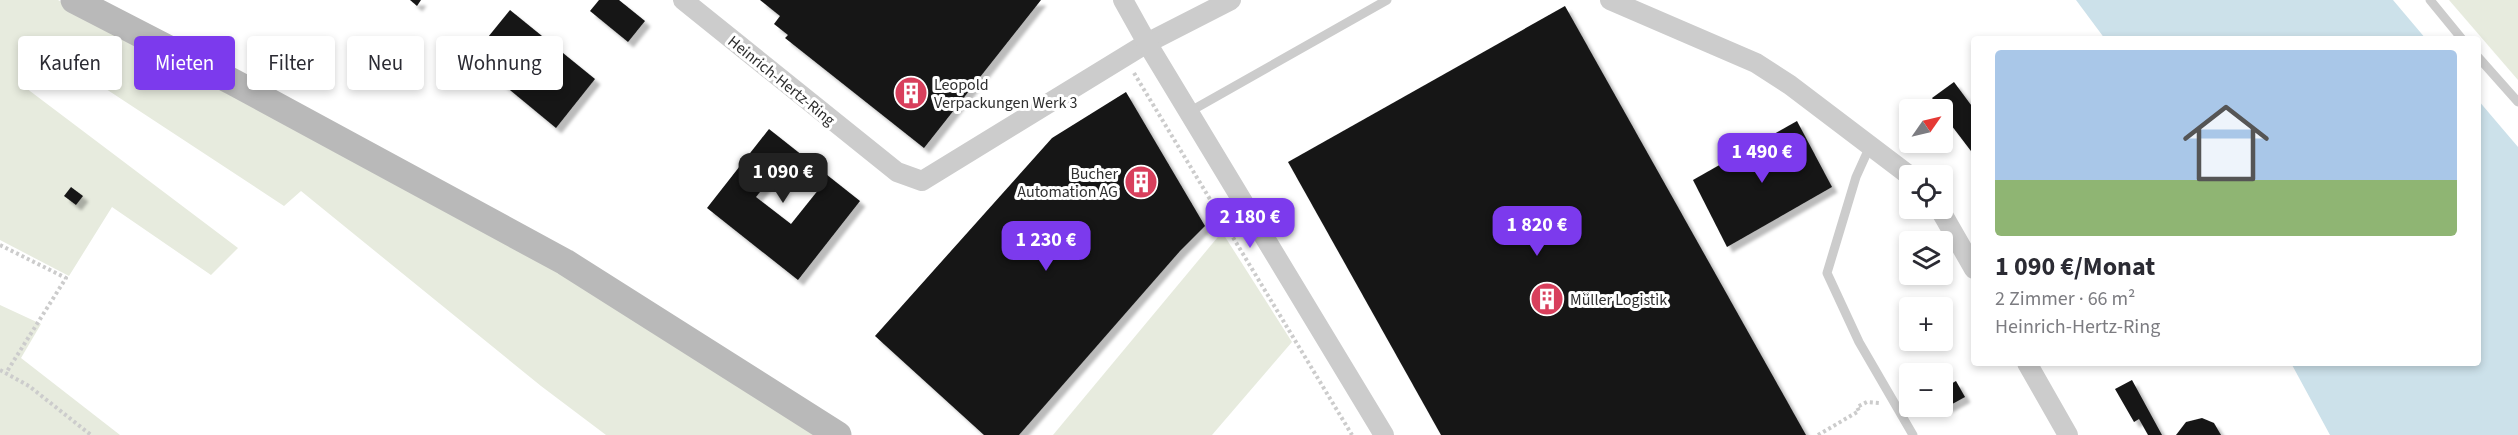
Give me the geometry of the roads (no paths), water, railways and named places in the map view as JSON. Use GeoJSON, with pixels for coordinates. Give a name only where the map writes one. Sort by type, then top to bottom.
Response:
{"type":"FeatureCollection","features":[{"type":"Feature","properties":{"kind":"main road"},"geometry":{"type":"LineString","coordinates":[[74,0],[254,93],[565,262],[838,435]]}},
{"type":"Feature","properties":{"kind":"street","name":"Heinrich-Hertz-Ring"},"geometry":{"type":"LineString","coordinates":[[682,0],[897,172],[921,181],[1147,43],[1231,0]]}},
{"type":"Feature","properties":{"kind":"street"},"geometry":{"type":"LineString","coordinates":[[1123,0],[1384,435]]}},
{"type":"Feature","properties":{"kind":"street"},"geometry":{"type":"LineString","coordinates":[[1610,0],[1756,63],[1790,85],[1899,168]]}},
{"type":"Feature","properties":{"kind":"street"},"geometry":{"type":"LineString","coordinates":[[1945,219],[1971,264]]}},
{"type":"Feature","properties":{"kind":"street"},"geometry":{"type":"LineString","coordinates":[[2029,366],[2068,435]]}},
{"type":"Feature","properties":{"kind":"lane"},"geometry":{"type":"LineString","coordinates":[[1189,112],[1387,0]]}},
{"type":"Feature","properties":{"kind":"lane"},"geometry":{"type":"LineString","coordinates":[[2430,0],[2460,36]]}},
{"type":"Feature","properties":{"kind":"lane"},"geometry":{"type":"LineString","coordinates":[[2481,60],[2518,102]]}},
{"type":"Feature","properties":{"kind":"lane"},"geometry":{"type":"LineString","coordinates":[[1870,146],[1856,177],[1827,273],[1859,342],[1914,435]]}},
{"type":"Feature","properties":{"kind":"water"},"geometry":{"type":"Polygon","coordinates":[[[2076,0],[2393,0],[2423,36],[2103,36],[2076,0]]]}},
{"type":"Feature","properties":{"kind":"water"},"geometry":{"type":"Polygon","coordinates":[[[2481,104],[2518,147],[2518,435],[2330,435],[2293,366],[2481,366],[2481,104]]]}},
{"type":"Feature","properties":{"kind":"place","name":"Leopold Verpackungen Werk 3"},"geometry":{"type":"Point","coordinates":[911,93]}},
{"type":"Feature","properties":{"kind":"place","name":"Bucher Automation AG"},"geometry":{"type":"Point","coordinates":[1141,182]}},
{"type":"Feature","properties":{"kind":"place","name":"Müller Logistik"},"geometry":{"type":"Point","coordinates":[1547,299]}}]}
